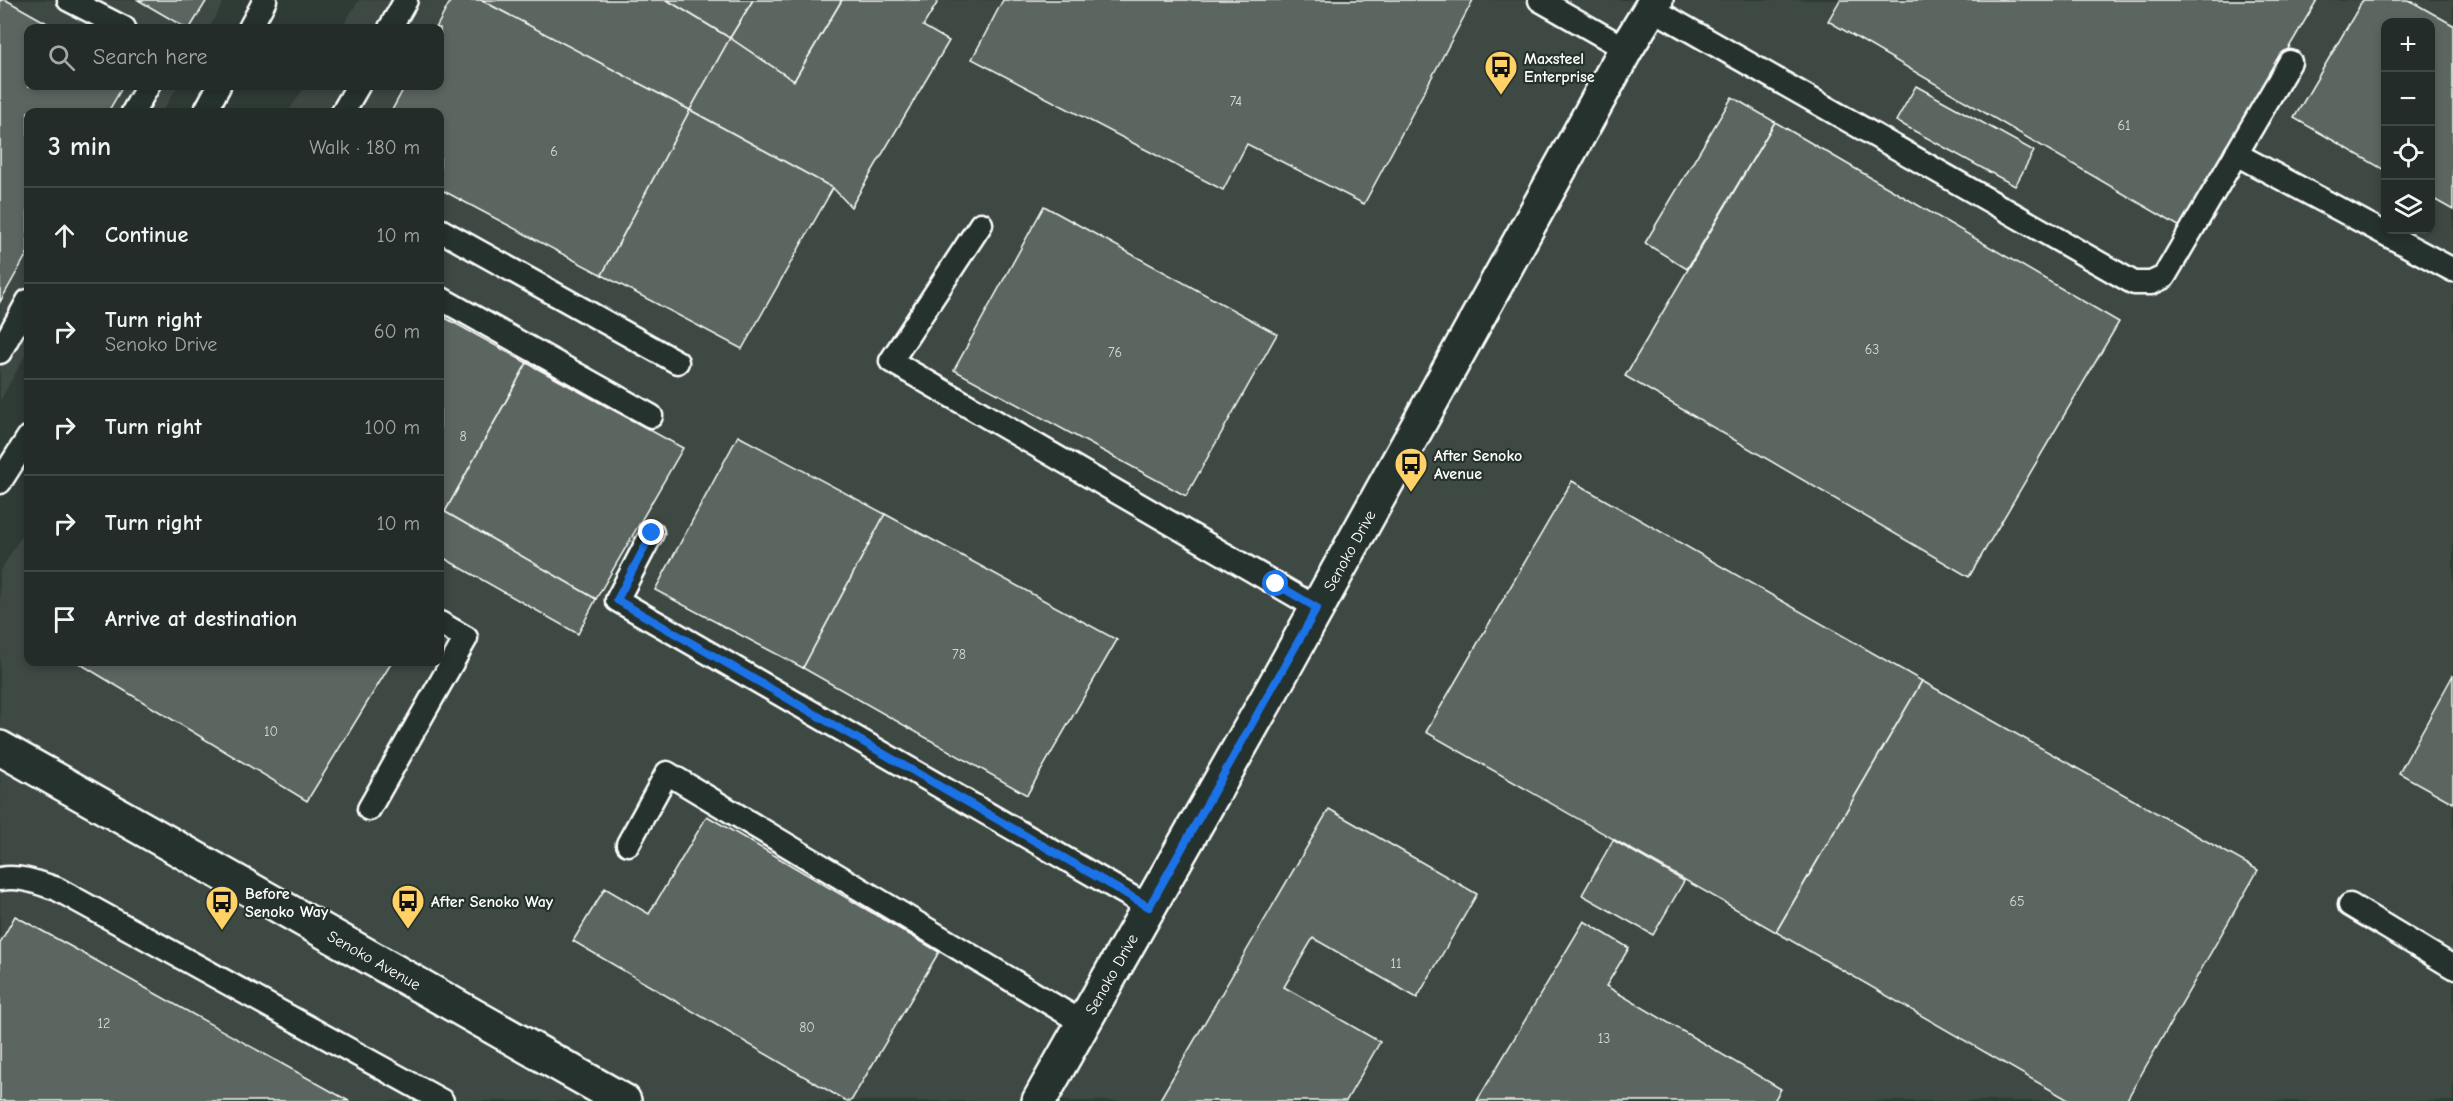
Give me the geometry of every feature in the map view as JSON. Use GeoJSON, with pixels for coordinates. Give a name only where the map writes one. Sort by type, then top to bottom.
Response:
{"type":"FeatureCollection","features":[{"type":"Feature","properties":{"kind":"street","name":"Senoko Drive"},"geometry":{"type":"LineString","coordinates":[[1039,1101],[1317,608],[1653,4]]}},
{"type":"Feature","properties":{"kind":"street","name":"Senoko Avenue"},"geometry":{"type":"LineString","coordinates":[[0,748],[624,1101]]}},
{"type":"Feature","properties":{"kind":"lane"},"geometry":{"type":"LineString","coordinates":[[69,0],[116,24]]}},
{"type":"Feature","properties":{"kind":"lane"},"geometry":{"type":"LineString","coordinates":[[252,24],[265,0]]}},
{"type":"Feature","properties":{"kind":"lane"},"geometry":{"type":"LineString","coordinates":[[392,24],[406,0]]}},
{"type":"Feature","properties":{"kind":"lane"},"geometry":{"type":"LineString","coordinates":[[1540,0],[1626,49]]}},
{"type":"Feature","properties":{"kind":"lane"},"geometry":{"type":"LineString","coordinates":[[1653,4],[2134,283],[2151,283],[2164,277],[2290,62]]}},
{"type":"Feature","properties":{"kind":"lane"},"geometry":{"type":"LineString","coordinates":[[135,108],[146,90]]}},
{"type":"Feature","properties":{"kind":"lane"},"geometry":{"type":"LineString","coordinates":[[207,108],[217,90]]}},
{"type":"Feature","properties":{"kind":"lane"},"geometry":{"type":"LineString","coordinates":[[345,108],[356,90]]}},
{"type":"Feature","properties":{"kind":"lane"},"geometry":{"type":"LineString","coordinates":[[2236,154],[2453,270]]}},
{"type":"Feature","properties":{"kind":"lane"},"geometry":{"type":"LineString","coordinates":[[981,224],[891,361],[1317,608]]}},
{"type":"Feature","properties":{"kind":"lane"},"geometry":{"type":"LineString","coordinates":[[444,232],[677,362]]}},
{"type":"Feature","properties":{"kind":"lane"},"geometry":{"type":"LineString","coordinates":[[444,300],[651,416]]}},
{"type":"Feature","properties":{"kind":"lane"},"geometry":{"type":"LineString","coordinates":[[0,352],[24,308]]}},
{"type":"Feature","properties":{"kind":"lane"},"geometry":{"type":"LineString","coordinates":[[0,482],[24,444]]}},
{"type":"Feature","properties":{"kind":"lane"},"geometry":{"type":"LineString","coordinates":[[652,533],[617,600],[1149,907]]}},
{"type":"Feature","properties":{"kind":"lane"},"geometry":{"type":"LineString","coordinates":[[369,809],[466,638],[444,625]]}},
{"type":"Feature","properties":{"kind":"lane"},"geometry":{"type":"LineString","coordinates":[[628,844],[667,774],[1083,1023]]}},
{"type":"Feature","properties":{"kind":"lane"},"geometry":{"type":"LineString","coordinates":[[0,879],[32,880],[57,889],[442,1101]]}},
{"type":"Feature","properties":{"kind":"lane"},"geometry":{"type":"LineString","coordinates":[[2350,905],[2453,967]]}},
{"type":"Feature","properties":{"kind":"shaded area"},"geometry":{"type":"Polygon","coordinates":[[[0,0],[225,0],[211,24],[24,24],[24,90],[176,90],[164,108],[24,108],[24,357],[0,401],[0,0]]]}},
{"type":"Feature","properties":{"kind":"shaded area"},"geometry":{"type":"Polygon","coordinates":[[[359,0],[2453,0],[2453,1101],[0,1101],[0,571],[24,532],[24,666],[444,666],[444,108],[291,108],[302,90],[444,90],[444,24],[344,24],[359,0]]]}},
{"type":"Feature","properties":{"kind":"building"},"geometry":{"type":"Polygon","coordinates":[[[0,0],[6,0],[49,24],[24,24],[24,90],[121,90],[110,108],[24,108],[24,259],[0,302],[0,0]]]}},
{"type":"Feature","properties":{"kind":"building"},"geometry":{"type":"Polygon","coordinates":[[[138,0],[207,0],[192,24],[179,24],[138,0]]]}},
{"type":"Feature","properties":{"kind":"building"},"geometry":{"type":"Polygon","coordinates":[[[451,0],[481,0],[690,110],[602,275],[444,191],[444,108],[393,108],[403,90],[444,90],[444,24],[438,24],[451,0]]]}},
{"type":"Feature","properties":{"kind":"building"},"geometry":{"type":"Polygon","coordinates":[[[481,0],[667,0],[730,38],[690,110],[481,0]]]}},
{"type":"Feature","properties":{"kind":"building"},"geometry":{"type":"Polygon","coordinates":[[[667,0],[753,0],[730,38],[667,0]]]}},
{"type":"Feature","properties":{"kind":"building"},"geometry":{"type":"Polygon","coordinates":[[[753,0],[842,0],[794,81],[730,38],[753,0]]]}},
{"type":"Feature","properties":{"kind":"building"},"geometry":{"type":"Polygon","coordinates":[[[842,0],[939,0],[923,26],[949,41],[851,207],[833,188],[690,110],[730,38],[794,81],[842,0]]]}},
{"type":"Feature","properties":{"kind":"building"},"geometry":{"type":"Polygon","coordinates":[[[1003,0],[1473,0],[1364,204],[1247,144],[1223,190],[972,59],[1003,0]]]}},
{"type":"Feature","properties":{"kind":"building"},"geometry":{"type":"Polygon","coordinates":[[[1840,0],[2317,0],[2182,228],[1828,21],[1840,0]]]}},
{"type":"Feature","properties":{"kind":"building"},"geometry":{"type":"Polygon","coordinates":[[[2363,0],[2409,0],[2453,25],[2453,210],[2435,200],[2435,18],[2381,18],[2381,168],[2294,118],[2363,0]]]}},
{"type":"Feature","properties":{"kind":"building"},"geometry":{"type":"Polygon","coordinates":[[[1916,86],[2034,151],[2015,186],[1896,121],[1916,86]]]}},
{"type":"Feature","properties":{"kind":"building"},"geometry":{"type":"Polygon","coordinates":[[[1732,97],[1775,122],[1687,269],[1645,243],[1732,97]]]}},
{"type":"Feature","properties":{"kind":"building"},"geometry":{"type":"Polygon","coordinates":[[[690,110],[833,188],[742,349],[602,275],[690,110]]]}},
{"type":"Feature","properties":{"kind":"building"},"geometry":{"type":"Polygon","coordinates":[[[1775,122],[2119,322],[1969,577],[1625,376],[1775,122]]]}},
{"type":"Feature","properties":{"kind":"building"},"geometry":{"type":"Polygon","coordinates":[[[1044,206],[1277,334],[1186,496],[954,370],[1044,206]]]}},
{"type":"Feature","properties":{"kind":"building"},"geometry":{"type":"Polygon","coordinates":[[[444,317],[527,363],[444,511],[444,317]]]}},
{"type":"Feature","properties":{"kind":"building"},"geometry":{"type":"Polygon","coordinates":[[[527,363],[683,448],[596,599],[445,512],[527,363]]]}},
{"type":"Feature","properties":{"kind":"building"},"geometry":{"type":"Polygon","coordinates":[[[738,436],[885,514],[803,668],[655,590],[738,436]]]}},
{"type":"Feature","properties":{"kind":"building"},"geometry":{"type":"Polygon","coordinates":[[[1572,481],[1922,681],[1776,932],[1426,732],[1572,481]]]}},
{"type":"Feature","properties":{"kind":"building"},"geometry":{"type":"Polygon","coordinates":[[[444,511],[596,599],[578,634],[444,558],[444,511]]]}},
{"type":"Feature","properties":{"kind":"building"},"geometry":{"type":"Polygon","coordinates":[[[885,514],[1117,640],[1027,795],[803,668],[885,514]]]}},
{"type":"Feature","properties":{"kind":"building"},"geometry":{"type":"Polygon","coordinates":[[[84,666],[390,666],[307,801],[84,666]]]}},
{"type":"Feature","properties":{"kind":"building"},"geometry":{"type":"Polygon","coordinates":[[[2453,675],[2453,803],[2399,773],[2453,675]]]}},
{"type":"Feature","properties":{"kind":"building"},"geometry":{"type":"Polygon","coordinates":[[[1922,681],[2258,870],[2126,1101],[2070,1101],[1776,932],[1922,681]]]}},
{"type":"Feature","properties":{"kind":"building"},"geometry":{"type":"Polygon","coordinates":[[[1329,809],[1477,894],[1417,998],[1313,938],[1284,987],[1380,1042],[1346,1101],[1159,1101],[1329,809]]]}},
{"type":"Feature","properties":{"kind":"building"},"geometry":{"type":"Polygon","coordinates":[[[707,816],[939,952],[851,1101],[846,1101],[573,941],[605,888],[649,914],[707,816]]]}},
{"type":"Feature","properties":{"kind":"building"},"geometry":{"type":"Polygon","coordinates":[[[1613,840],[1684,881],[1653,935],[1582,895],[1613,840]]]}},
{"type":"Feature","properties":{"kind":"building"},"geometry":{"type":"Polygon","coordinates":[[[15,916],[349,1101],[0,1101],[0,943],[15,916]]]}},
{"type":"Feature","properties":{"kind":"building"},"geometry":{"type":"Polygon","coordinates":[[[1584,921],[1629,948],[1606,986],[1781,1089],[1774,1101],[1477,1101],[1584,921]]]}},
{"type":"Feature","properties":{"kind":"place","name":"Maxsteel Enterprise"},"geometry":{"type":"Point","coordinates":[1501,96]}},
{"type":"Feature","properties":{"kind":"place","name":"After Senoko Avenue"},"geometry":{"type":"Point","coordinates":[1411,493]}},
{"type":"Feature","properties":{"kind":"place","name":"After Senoko Way"},"geometry":{"type":"Point","coordinates":[408,930]}},
{"type":"Feature","properties":{"kind":"place","name":"Before Senoko Way"},"geometry":{"type":"Point","coordinates":[222,931]}},
{"type":"Feature","properties":{"kind":"route"},"geometry":{"type":"LineString","coordinates":[[652,533],[617,600],[1149,907],[1317,608],[1276,584]]}}]}
